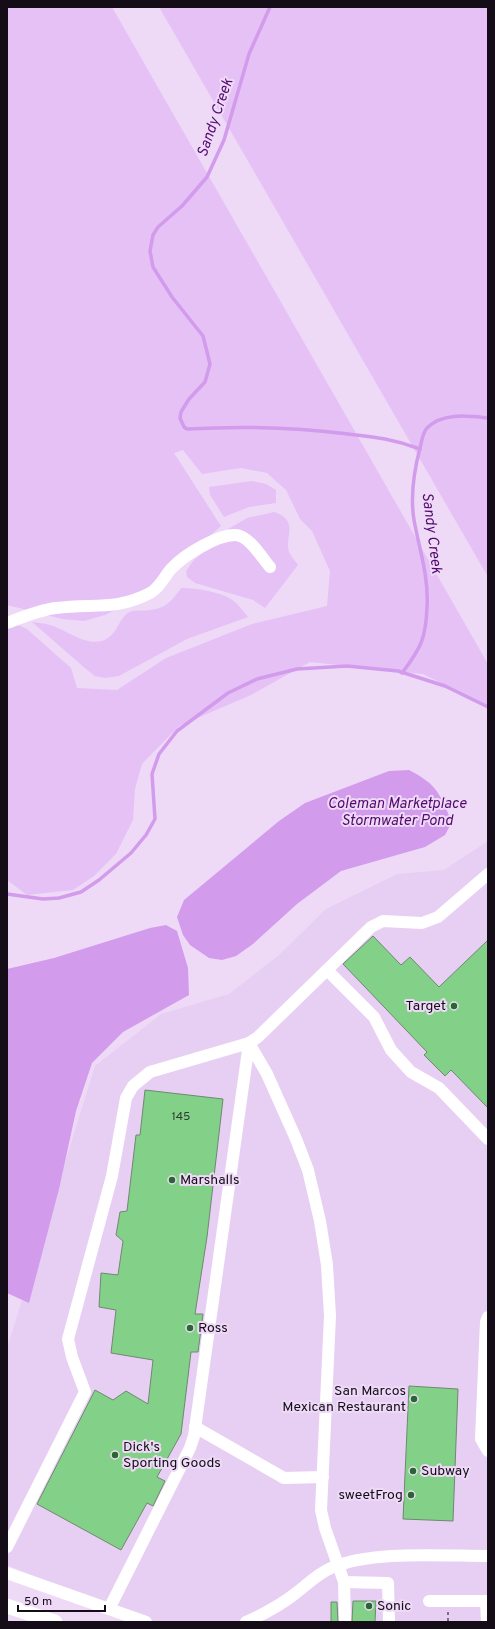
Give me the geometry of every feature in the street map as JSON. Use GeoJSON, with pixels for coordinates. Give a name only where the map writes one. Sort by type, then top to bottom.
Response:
{"type":"FeatureCollection","features":[{"type":"Feature","properties":{"kind":"main road"},"geometry":{"type":"LineString","coordinates":[[7,1606],[55,1622]]}},
{"type":"Feature","properties":{"kind":"street"},"geometry":{"type":"LineString","coordinates":[[7,623],[40,610],[93,605],[108,606],[137,600],[156,589],[170,570],[188,554],[220,539],[236,535],[248,541],[270,567]]}},
{"type":"Feature","properties":{"kind":"street"},"geometry":{"type":"LineString","coordinates":[[7,1547],[85,1392],[72,1357],[68,1339],[112,1176],[126,1098],[133,1086],[150,1072],[249,1043],[258,1037],[371,927],[383,921],[422,923],[438,917],[488,874]]}},
{"type":"Feature","properties":{"kind":"street"},"geometry":{"type":"LineString","coordinates":[[327,970],[374,1017],[391,1050],[411,1072],[439,1088],[488,1139]]}},
{"type":"Feature","properties":{"kind":"street"},"geometry":{"type":"LineString","coordinates":[[109,1609],[190,1448],[195,1427],[249,1043]]}},
{"type":"Feature","properties":{"kind":"street"},"geometry":{"type":"LineString","coordinates":[[249,1043],[267,1074],[296,1139],[308,1170],[320,1221],[327,1265],[330,1316],[321,1510],[325,1528],[340,1565],[344,1582],[345,1622]]}},
{"type":"Feature","properties":{"kind":"street"},"geometry":{"type":"LineString","coordinates":[[488,1317],[481,1439],[488,1451]]}},
{"type":"Feature","properties":{"kind":"street"},"geometry":{"type":"LineString","coordinates":[[195,1427],[284,1478],[323,1476]]}},
{"type":"Feature","properties":{"kind":"street"},"geometry":{"type":"LineString","coordinates":[[246,1622],[270,1611],[296,1593],[315,1577],[340,1565],[381,1556],[488,1556]]}},
{"type":"Feature","properties":{"kind":"street"},"geometry":{"type":"LineString","coordinates":[[7,1573],[146,1622]]}},
{"type":"Feature","properties":{"kind":"street"},"geometry":{"type":"LineString","coordinates":[[344,1582],[388,1583],[388,1622]]}},
{"type":"Feature","properties":{"kind":"street"},"geometry":{"type":"LineString","coordinates":[[380,1582],[380,1622]]}},
{"type":"Feature","properties":{"kind":"street"},"geometry":{"type":"LineString","coordinates":[[429,1601],[487,1601],[487,1622]]}},
{"type":"Feature","properties":{"kind":"path"},"geometry":{"type":"LineString","coordinates":[[428,1622],[468,1622]]}},
{"type":"Feature","properties":{"kind":"shaded area"},"geometry":{"type":"Polygon","coordinates":[[[7,7],[112,7],[488,664],[488,708],[423,674],[310,662],[251,695],[179,726],[142,764],[135,789],[133,820],[116,854],[94,876],[73,890],[27,895],[7,880],[7,620],[27,629],[71,668],[77,688],[117,690],[166,658],[252,624],[327,606],[330,571],[312,531],[300,519],[286,490],[267,473],[241,468],[202,474],[183,450],[174,453],[221,526],[184,559],[174,575],[163,585],[105,615],[84,621],[62,619],[7,605],[7,7]]]}},
{"type":"Feature","properties":{"kind":"shaded area"},"geometry":{"type":"Polygon","coordinates":[[[159,7],[488,7],[488,577],[159,7]]]}},
{"type":"Feature","properties":{"kind":"shaded area"},"geometry":{"type":"Polygon","coordinates":[[[252,481],[266,484],[276,490],[276,503],[249,507],[224,517],[210,495],[209,487],[252,481]]]}},
{"type":"Feature","properties":{"kind":"shaded area"},"geometry":{"type":"Polygon","coordinates":[[[274,512],[287,520],[289,524],[289,552],[298,565],[265,608],[253,600],[195,583],[187,577],[186,571],[193,561],[230,528],[247,518],[274,512]]]}},
{"type":"Feature","properties":{"kind":"shaded area"},"geometry":{"type":"Polygon","coordinates":[[[181,588],[202,590],[224,596],[235,602],[248,617],[187,639],[119,676],[105,678],[95,676],[32,622],[57,627],[86,640],[94,642],[101,641],[108,638],[114,632],[128,613],[132,611],[160,608],[172,600],[181,588]]]}},
{"type":"Feature","properties":{"kind":"shaded area"},"geometry":{"type":"Polygon","coordinates":[[[488,841],[488,1622],[147,1622],[7,1565],[7,1348],[95,1066],[161,1014],[229,994],[279,955],[326,909],[397,874],[444,870],[488,841]]]}},
{"type":"Feature","properties":{"kind":"water","name":"Coleman Marketplace Stormwater Pond"},"geometry":{"type":"Polygon","coordinates":[[[409,770],[419,775],[432,785],[440,797],[452,822],[445,835],[425,847],[341,871],[297,904],[253,944],[236,956],[222,960],[209,958],[190,945],[183,935],[177,917],[184,900],[279,821],[305,803],[389,771],[409,770]]]}},
{"type":"Feature","properties":{"kind":"water"},"geometry":{"type":"Polygon","coordinates":[[[166,925],[177,931],[188,968],[189,995],[123,1032],[92,1063],[76,1111],[59,1189],[29,1303],[7,1293],[7,969],[54,958],[150,928],[166,925]]]}},
{"type":"Feature","properties":{"kind":"building","name":"Target"},"geometry":{"type":"Polygon","coordinates":[[[373,936],[401,965],[410,957],[439,987],[488,940],[488,1108],[451,1070],[445,1076],[424,1055],[427,1052],[343,964],[373,936]]]}},
{"type":"Feature","properties":{"kind":"building"},"geometry":{"type":"Polygon","coordinates":[[[145,1090],[223,1099],[207,1237],[195,1314],[203,1314],[198,1352],[191,1352],[181,1434],[157,1477],[165,1481],[153,1506],[147,1503],[121,1550],[37,1504],[95,1390],[113,1400],[126,1391],[148,1404],[153,1360],[111,1353],[116,1310],[99,1307],[101,1273],[118,1275],[123,1241],[116,1235],[120,1212],[127,1211],[136,1135],[140,1135],[145,1090]]]}},
{"type":"Feature","properties":{"kind":"building"},"geometry":{"type":"Polygon","coordinates":[[[409,1386],[458,1389],[453,1521],[403,1519],[409,1386]]]}},
{"type":"Feature","properties":{"kind":"building"},"geometry":{"type":"Polygon","coordinates":[[[353,1601],[376,1601],[375,1622],[352,1622],[353,1601]]]}},
{"type":"Feature","properties":{"kind":"building"},"geometry":{"type":"Polygon","coordinates":[[[331,1602],[337,1602],[338,1622],[331,1622],[331,1602]]]}},
{"type":"Feature","properties":{"kind":"waterway","name":"Sandy Creek"},"geometry":{"type":"LineString","coordinates":[[270,7],[249,54],[224,140],[207,177],[182,206],[158,227],[153,235],[150,251],[153,267],[172,297],[203,336],[210,364],[205,382],[189,399],[181,412],[180,418],[184,427],[187,429],[247,427],[308,430],[384,439],[420,449]]}},
{"type":"Feature","properties":{"kind":"waterway","name":"Sandy Creek"},"geometry":{"type":"LineString","coordinates":[[402,673],[418,649],[424,635],[426,618],[427,585],[414,520],[412,502],[414,475],[423,435],[427,428],[440,419],[456,416],[488,418]]}},
{"type":"Feature","properties":{"kind":"waterway","name":"Sandy Creek"},"geometry":{"type":"LineString","coordinates":[[7,894],[43,899],[59,898],[81,892],[99,880],[131,853],[146,835],[155,819],[152,774],[159,754],[177,731],[228,693],[257,679],[297,669],[347,666],[398,671],[445,686],[488,707]]}},
{"type":"Feature","properties":{"kind":"place","name":"Target"},"geometry":{"type":"Point","coordinates":[454,1006]}},
{"type":"Feature","properties":{"kind":"place","name":"Marshalls"},"geometry":{"type":"Point","coordinates":[172,1180]}},
{"type":"Feature","properties":{"kind":"place","name":"Ross"},"geometry":{"type":"Point","coordinates":[190,1328]}},
{"type":"Feature","properties":{"kind":"place","name":"San Marcos Mexican Restaurant"},"geometry":{"type":"Point","coordinates":[414,1399]}},
{"type":"Feature","properties":{"kind":"place","name":"Dick's Sporting Goods"},"geometry":{"type":"Point","coordinates":[115,1455]}},
{"type":"Feature","properties":{"kind":"place","name":"Subway"},"geometry":{"type":"Point","coordinates":[413,1471]}},
{"type":"Feature","properties":{"kind":"place","name":"sweetFrog"},"geometry":{"type":"Point","coordinates":[411,1495]}},
{"type":"Feature","properties":{"kind":"place","name":"Sonic"},"geometry":{"type":"Point","coordinates":[369,1606]}}]}
